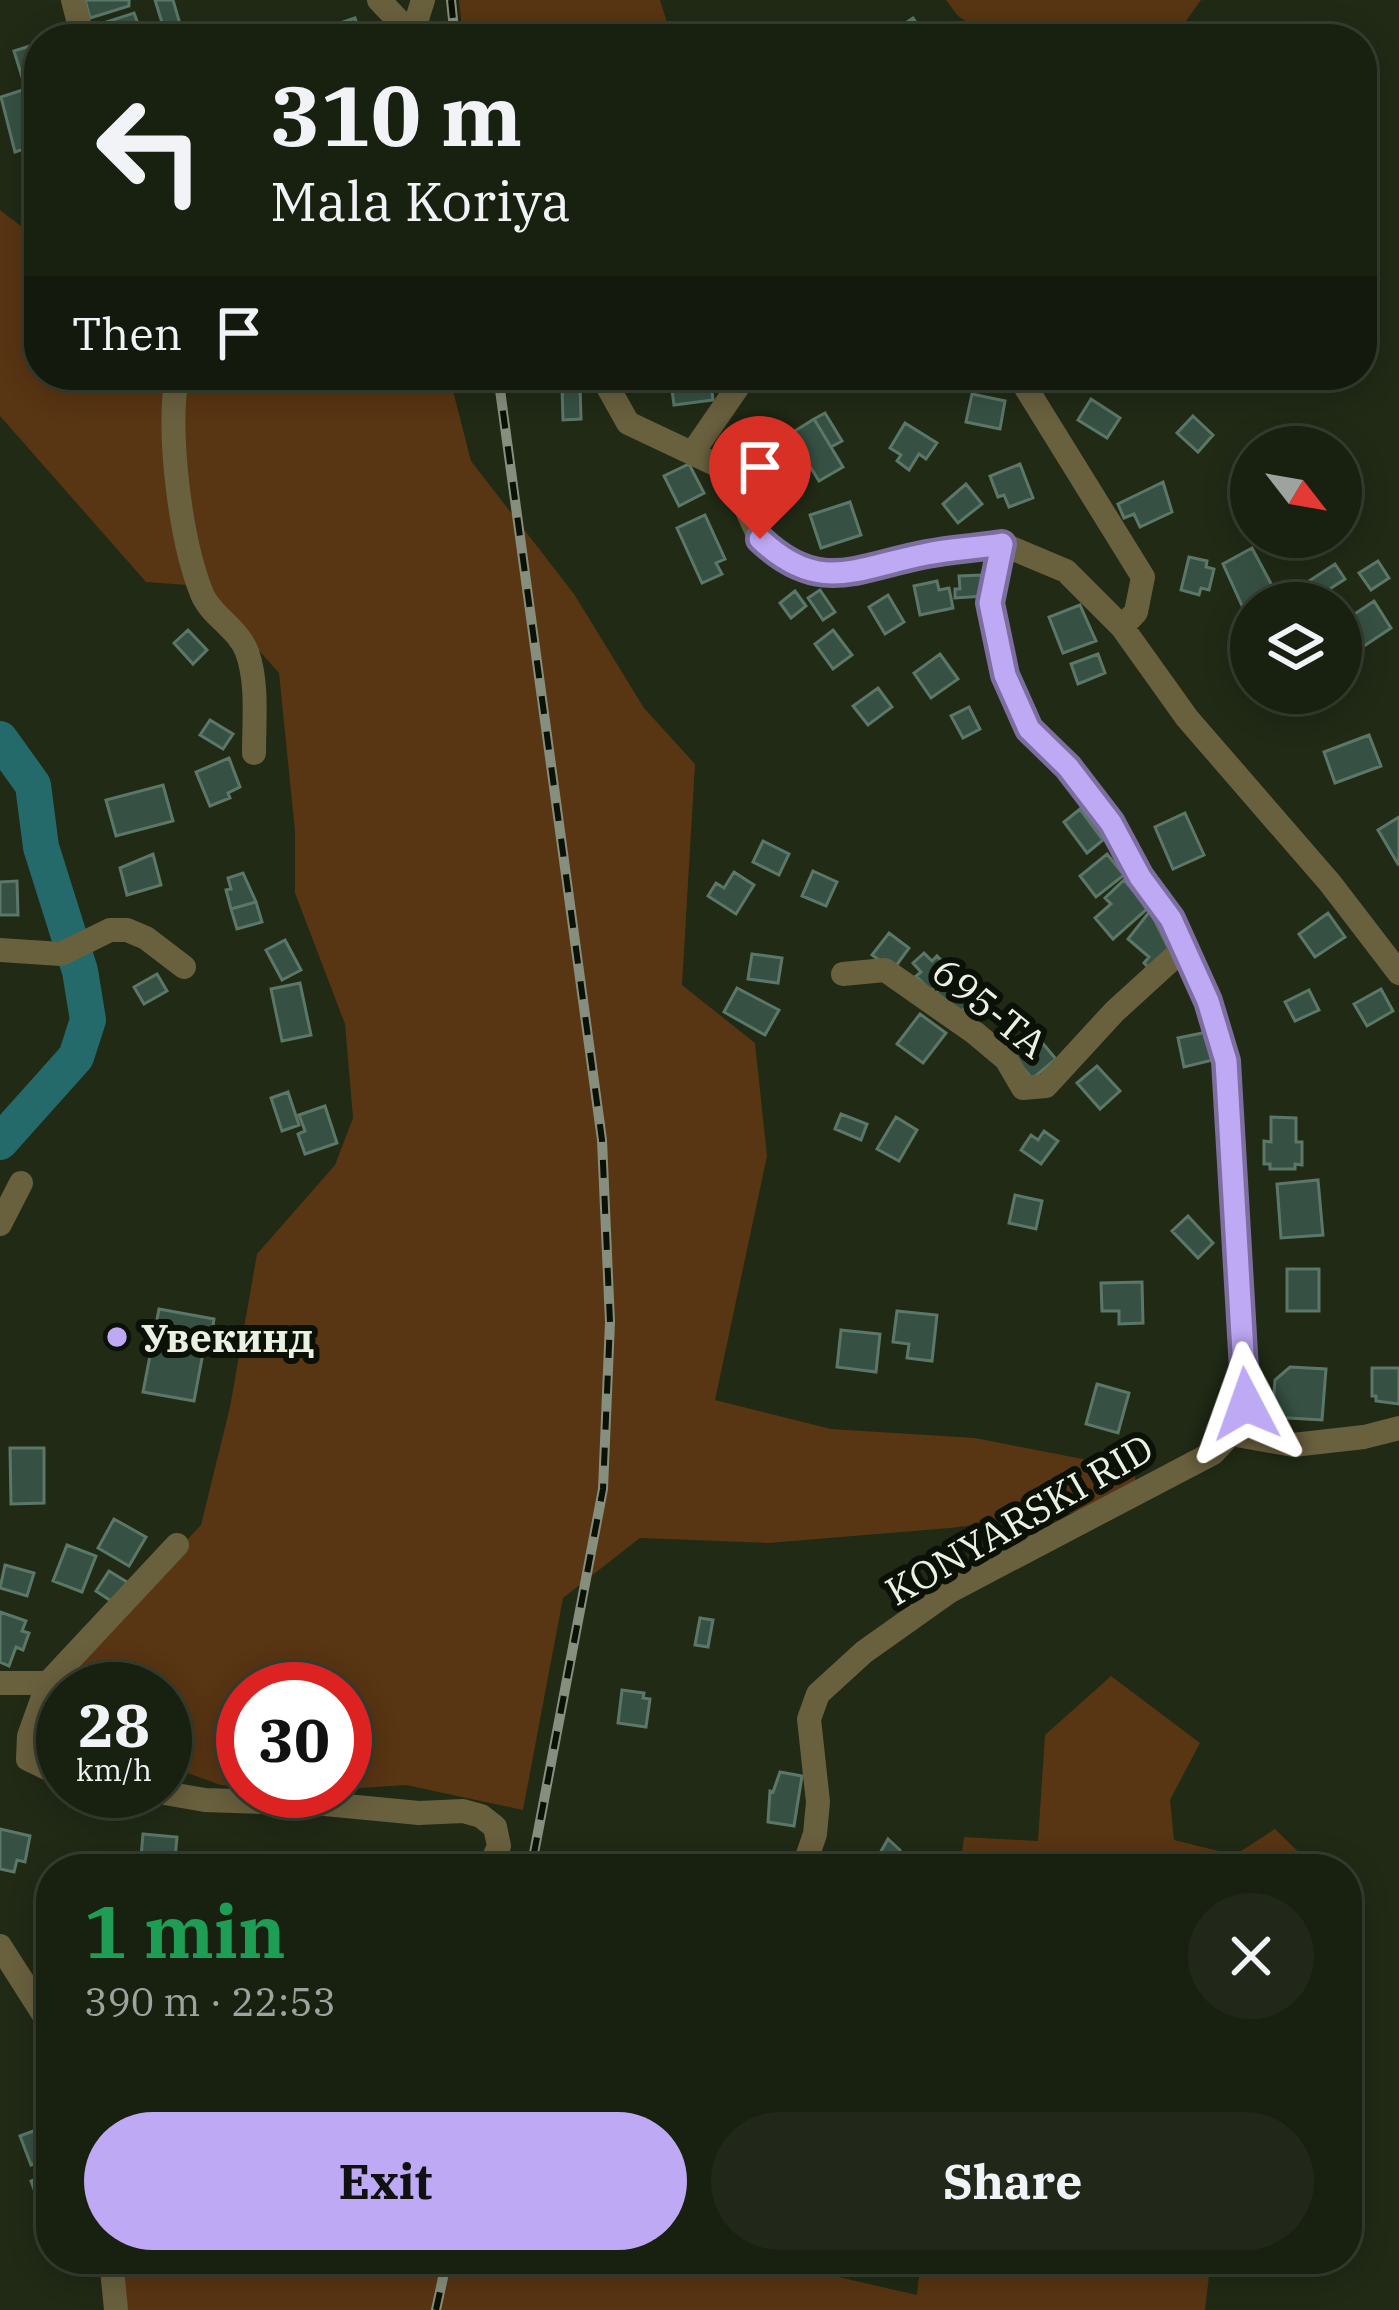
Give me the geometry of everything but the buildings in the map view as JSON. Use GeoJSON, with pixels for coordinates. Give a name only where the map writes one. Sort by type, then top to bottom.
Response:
{"type":"FeatureCollection","features":[{"type":"Feature","properties":{"kind":"street"},"geometry":{"type":"LineString","coordinates":[[379,0],[402,24]]}},
{"type":"Feature","properties":{"kind":"street"},"geometry":{"type":"LineString","coordinates":[[174,390],[171,410],[193,563],[204,598],[247,648],[254,690],[254,753]]}},
{"type":"Feature","properties":{"kind":"street"},"geometry":{"type":"LineString","coordinates":[[610,390],[628,423],[717,464],[734,482],[760,539],[780,558],[819,574],[856,574],[926,554],[1002,544],[1066,571],[1122,627],[1187,718],[1330,883],[1399,973]]}},
{"type":"Feature","properties":{"kind":"street"},"geometry":{"type":"LineString","coordinates":[[693,452],[736,390]]}},
{"type":"Feature","properties":{"kind":"street"},"geometry":{"type":"LineString","coordinates":[[1027,390],[1143,577],[1136,612],[1122,627]]}},
{"type":"Feature","properties":{"kind":"street"},"geometry":{"type":"LineString","coordinates":[[1002,544],[990,603],[1005,675],[1029,729],[1068,767],[1111,823],[1140,877],[1171,919],[1208,1001],[1226,1061],[1246,1404],[1231,1434],[1293,1445],[1399,1428]]}},
{"type":"Feature","properties":{"kind":"street"},"geometry":{"type":"LineString","coordinates":[[0,950],[61,954],[110,930],[127,930],[146,938],[184,968]]}},
{"type":"Feature","properties":{"kind":"street","name":"695-ТА"},"geometry":{"type":"LineString","coordinates":[[843,974],[885,970],[991,1046],[1006,1059],[1023,1088],[1046,1086],[1115,1011],[1182,950]]}},
{"type":"Feature","properties":{"kind":"street"},"geometry":{"type":"LineString","coordinates":[[0,1224],[21,1183]]}},
{"type":"Feature","properties":{"kind":"street","name":"KONYARSKI RID"},"geometry":{"type":"LineString","coordinates":[[805,1854],[815,1834],[818,1802],[809,1719],[818,1694],[864,1652],[950,1591],[1213,1453],[1231,1434]]}},
{"type":"Feature","properties":{"kind":"street"},"geometry":{"type":"LineString","coordinates":[[68,1662],[177,1545]]}},
{"type":"Feature","properties":{"kind":"street"},"geometry":{"type":"LineString","coordinates":[[0,1684],[36,1683]]}},
{"type":"Feature","properties":{"kind":"street"},"geometry":{"type":"LineString","coordinates":[[36,1716],[28,1759],[36,1763]]}},
{"type":"Feature","properties":{"kind":"street"},"geometry":{"type":"LineString","coordinates":[[192,1798],[419,1813],[463,1811],[481,1816],[495,1828],[499,1846],[495,1854]]}},
{"type":"Feature","properties":{"kind":"street"},"geometry":{"type":"LineString","coordinates":[[0,1946],[36,2002]]}},
{"type":"Feature","properties":{"kind":"street"},"geometry":{"type":"LineString","coordinates":[[112,2274],[116,2310]]}},
{"type":"Feature","properties":{"kind":"shaded area"},"geometry":{"type":"Polygon","coordinates":[[[459,0],[660,0],[667,24],[461,24],[459,0]]]}},
{"type":"Feature","properties":{"kind":"shaded area"},"geometry":{"type":"Polygon","coordinates":[[[946,0],[1201,0],[1184,24],[970,24],[946,0]]]}},
{"type":"Feature","properties":{"kind":"shaded area"},"geometry":{"type":"Polygon","coordinates":[[[0,210],[24,228],[24,390],[453,390],[471,461],[574,594],[644,708],[695,764],[682,985],[755,1043],[767,1156],[715,1400],[831,1429],[975,1438],[1134,1469],[1139,1504],[950,1528],[769,1543],[640,1538],[563,1598],[523,1810],[406,1785],[372,1787],[372,1662],[216,1662],[216,1783],[192,1775],[192,1662],[71,1662],[201,1525],[230,1407],[257,1254],[335,1165],[353,1118],[345,1024],[295,893],[295,831],[279,673],[201,586],[146,582],[0,416],[0,210]]]}},
{"type":"Feature","properties":{"kind":"shaded area"},"geometry":{"type":"Polygon","coordinates":[[[1111,1676],[1200,1743],[1170,1800],[1174,1840],[1231,1854],[962,1854],[964,1837],[1038,1841],[1045,1735],[1111,1676]]]}},
{"type":"Feature","properties":{"kind":"shaded area"},"geometry":{"type":"Polygon","coordinates":[[[1275,1829],[1301,1854],[1237,1854],[1275,1829]]]}},
{"type":"Feature","properties":{"kind":"shaded area"},"geometry":{"type":"Polygon","coordinates":[[[112,2274],[825,2274],[917,2295],[919,2274],[1209,2274],[1205,2310],[116,2310],[112,2274]]]}},
{"type":"Feature","properties":{"kind":"waterway"},"geometry":{"type":"LineString","coordinates":[[0,739],[33,785],[41,847],[80,971],[88,1020],[76,1057],[0,1142]]}},
{"type":"Feature","properties":{"kind":"railway"},"geometry":{"type":"LineString","coordinates":[[451,0],[453,24]]}},
{"type":"Feature","properties":{"kind":"railway"},"geometry":{"type":"LineString","coordinates":[[500,390],[602,1140],[610,1322],[603,1489],[534,1854]]}},
{"type":"Feature","properties":{"kind":"railway"},"geometry":{"type":"LineString","coordinates":[[436,2310],[444,2274]]}},
{"type":"Feature","properties":{"kind":"place","name":"Увекинд"},"geometry":{"type":"Point","coordinates":[117,1337]}},
{"type":"Feature","properties":{"kind":"route"},"geometry":{"type":"LineString","coordinates":[[760,539],[780,558],[819,574],[856,574],[926,554],[1002,544],[990,603],[1005,675],[1029,729],[1068,767],[1111,823],[1140,877],[1171,919],[1208,1001],[1226,1061],[1246,1404]]}}]}
